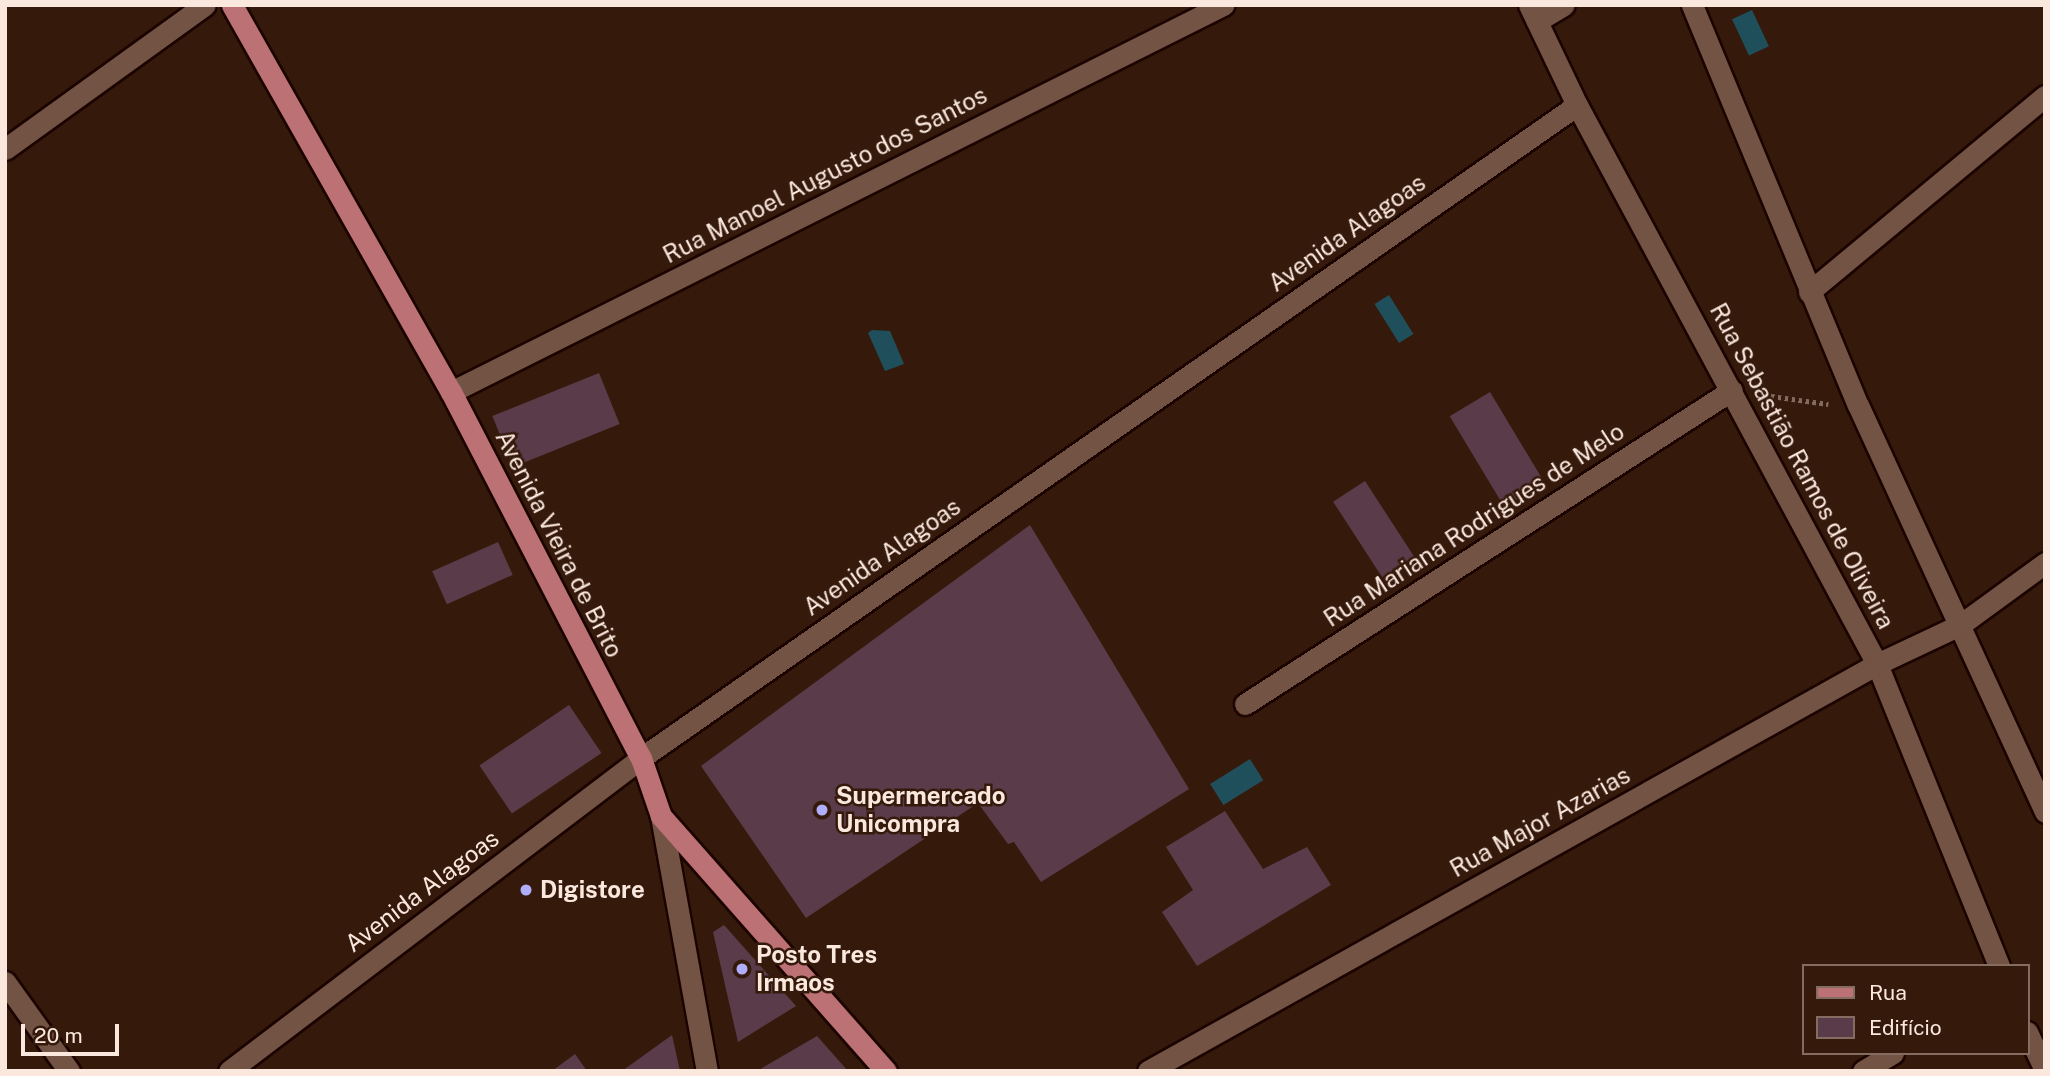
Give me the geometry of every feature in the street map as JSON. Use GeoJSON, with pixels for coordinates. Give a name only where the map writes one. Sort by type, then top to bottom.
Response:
{"type":"FeatureCollection","features":[{"type":"Feature","properties":{"kind":"main road","name":"Avenida Vieira de Brito"},"geometry":{"type":"LineString","coordinates":[[232,5],[451,392],[641,758],[661,816],[886,1071]]}},
{"type":"Feature","properties":{"kind":"street"},"geometry":{"type":"LineString","coordinates":[[5,149],[205,5]]}},
{"type":"Feature","properties":{"kind":"street","name":"Rua Manoel Augusto dos Santos"},"geometry":{"type":"LineString","coordinates":[[451,392],[1223,5]]}},
{"type":"Feature","properties":{"kind":"street"},"geometry":{"type":"LineString","coordinates":[[1533,13],[1564,5]]}},
{"type":"Feature","properties":{"kind":"street"},"geometry":{"type":"LineString","coordinates":[[1692,5],[1858,405],[2045,812]]}},
{"type":"Feature","properties":{"kind":"street","name":"Rua Sebastião Ramos de Oliveira"},"geometry":{"type":"LineString","coordinates":[[1533,13],[1577,105],[1877,664],[1997,964]]}},
{"type":"Feature","properties":{"kind":"street"},"geometry":{"type":"LineString","coordinates":[[1809,292],[2045,96]]}},
{"type":"Feature","properties":{"kind":"street","name":"Avenida Alagoas"},"geometry":{"type":"LineString","coordinates":[[229,1071],[641,758],[1577,105]]}},
{"type":"Feature","properties":{"kind":"street","name":"Rua Mariana Rodrigues de Melo"},"geometry":{"type":"LineString","coordinates":[[1245,704],[1732,390]]}},
{"type":"Feature","properties":{"kind":"street","name":"Rua Major Azarias"},"geometry":{"type":"LineString","coordinates":[[1148,1071],[1877,664],[1960,625],[2045,562]]}},
{"type":"Feature","properties":{"kind":"street"},"geometry":{"type":"LineString","coordinates":[[661,816],[707,1071]]}},
{"type":"Feature","properties":{"kind":"street"},"geometry":{"type":"LineString","coordinates":[[5,982],[69,1071]]}},
{"type":"Feature","properties":{"kind":"street"},"geometry":{"type":"LineString","coordinates":[[2029,1036],[2045,1070]]}},
{"type":"Feature","properties":{"kind":"street"},"geometry":{"type":"LineString","coordinates":[[1863,1071],[1890,1055]]}},
{"type":"Feature","properties":{"kind":"path"},"geometry":{"type":"LineString","coordinates":[[1732,390],[1858,405]]}},
{"type":"Feature","properties":{"kind":"water"},"geometry":{"type":"Polygon","coordinates":[[[1752,10],[1769,46],[1749,56],[1732,19],[1752,10]]]}},
{"type":"Feature","properties":{"kind":"water"},"geometry":{"type":"Polygon","coordinates":[[[1389,295],[1413,334],[1399,343],[1375,304],[1389,295]]]}},
{"type":"Feature","properties":{"kind":"water"},"geometry":{"type":"Polygon","coordinates":[[[872,330],[890,331],[904,364],[885,371],[868,333],[872,330]]]}},
{"type":"Feature","properties":{"kind":"water"},"geometry":{"type":"Polygon","coordinates":[[[1250,759],[1263,780],[1223,805],[1210,784],[1250,759]]]}},
{"type":"Feature","properties":{"kind":"building"},"geometry":{"type":"Polygon","coordinates":[[[599,373],[620,424],[513,467],[492,416],[599,373]]]}},
{"type":"Feature","properties":{"kind":"building"},"geometry":{"type":"Polygon","coordinates":[[[1490,392],[1545,483],[1504,507],[1450,416],[1490,392]]]}},
{"type":"Feature","properties":{"kind":"building"},"geometry":{"type":"Polygon","coordinates":[[[1365,481],[1414,556],[1382,577],[1333,502],[1365,481]]]}},
{"type":"Feature","properties":{"kind":"building"},"geometry":{"type":"Polygon","coordinates":[[[1030,525],[1189,789],[1041,882],[1014,842],[1008,844],[978,803],[806,918],[701,766],[1030,525]]]}},
{"type":"Feature","properties":{"kind":"building"},"geometry":{"type":"Polygon","coordinates":[[[498,542],[513,575],[447,604],[432,571],[498,542]]]}},
{"type":"Feature","properties":{"kind":"building"},"geometry":{"type":"Polygon","coordinates":[[[569,705],[601,753],[512,813],[479,765],[569,705]]]}},
{"type":"Feature","properties":{"kind":"building"},"geometry":{"type":"Polygon","coordinates":[[[1225,811],[1263,869],[1307,847],[1331,885],[1197,966],[1162,912],[1193,890],[1166,847],[1225,811]]]}},
{"type":"Feature","properties":{"kind":"building","name":"Posto Tres Irmaos"},"geometry":{"type":"Polygon","coordinates":[[[724,925],[796,1006],[738,1042],[713,932],[724,925]]]}},
{"type":"Feature","properties":{"kind":"building"},"geometry":{"type":"Polygon","coordinates":[[[672,1035],[680,1071],[622,1071],[672,1035]]]}},
{"type":"Feature","properties":{"kind":"building"},"geometry":{"type":"Polygon","coordinates":[[[817,1036],[848,1071],[757,1071],[817,1036]]]}},
{"type":"Feature","properties":{"kind":"building"},"geometry":{"type":"Polygon","coordinates":[[[575,1054],[587,1071],[552,1071],[575,1054]]]}},
{"type":"Feature","properties":{"kind":"place","name":"Supermercado Unicompra"},"geometry":{"type":"Point","coordinates":[822,810]}},
{"type":"Feature","properties":{"kind":"place","name":"Digistore"},"geometry":{"type":"Point","coordinates":[526,890]}},
{"type":"Feature","properties":{"kind":"place","name":"Posto Tres Irmaos"},"geometry":{"type":"Point","coordinates":[742,969]}}]}
